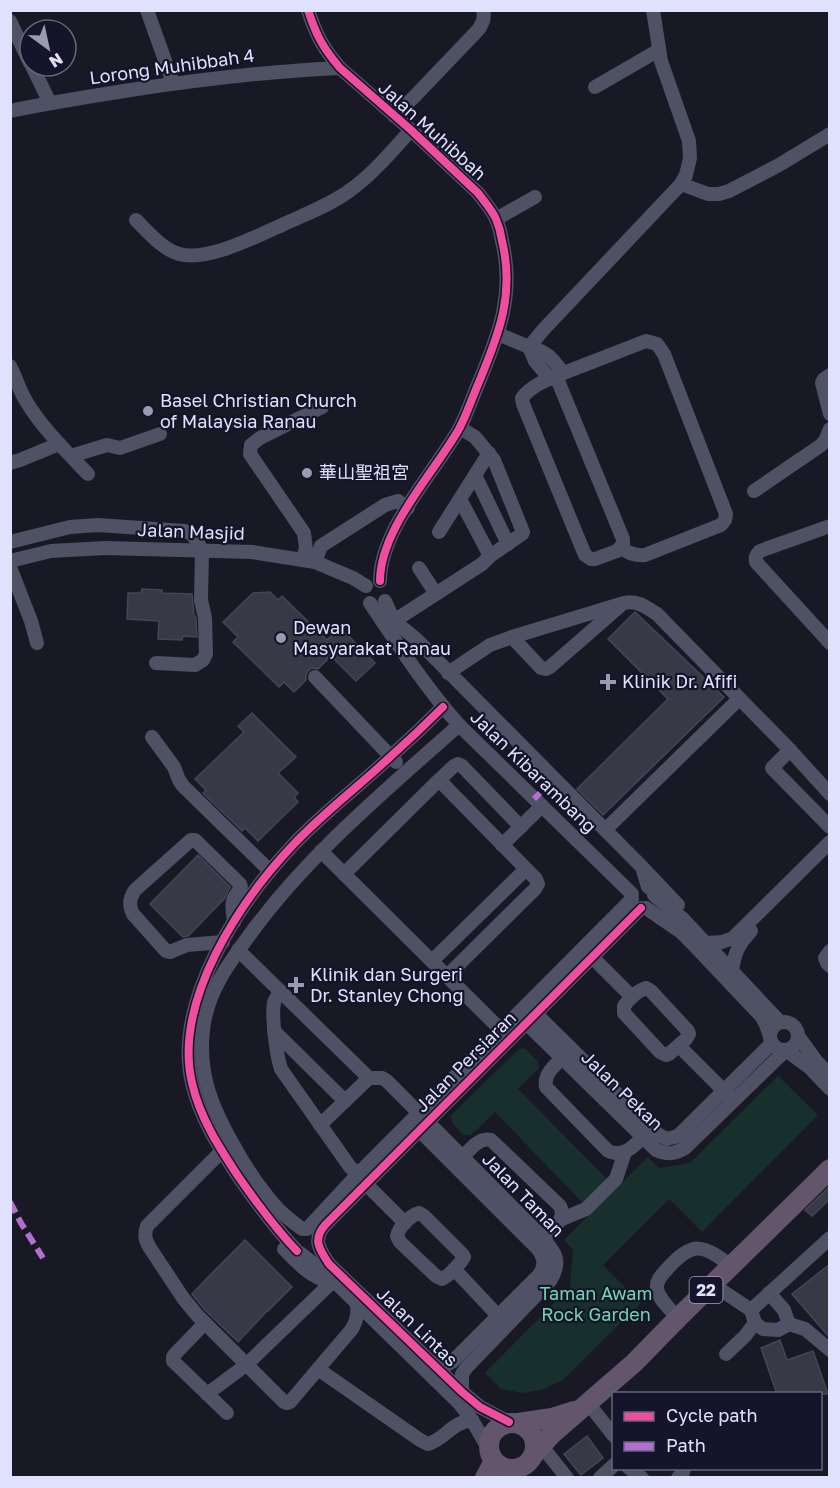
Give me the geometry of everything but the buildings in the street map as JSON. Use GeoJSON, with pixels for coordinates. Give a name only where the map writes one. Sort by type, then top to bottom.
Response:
{"type":"FeatureCollection","features":[{"type":"Feature","properties":{"kind":"highway","name":"22"},"geometry":{"type":"LineString","coordinates":[[527,1461],[584,1406],[634,1363],[830,1169]]}},
{"type":"Feature","properties":{"kind":"highway","name":"22"},"geometry":{"type":"LineString","coordinates":[[514,1423],[552,1418],[584,1406]]}},
{"type":"Feature","properties":{"kind":"highway"},"geometry":{"type":"LineString","coordinates":[[514,1423],[531,1432],[535,1446],[527,1461],[513,1469],[506,1469],[489,1462],[491,1434],[502,1424],[514,1423]]}},
{"type":"Feature","properties":{"kind":"street"},"geometry":{"type":"LineString","coordinates":[[147,10],[173,83]]}},
{"type":"Feature","properties":{"kind":"street","name":"Jalan Muhibbah"},"geometry":{"type":"LineString","coordinates":[[308,10],[319,39],[340,68],[478,193],[496,219],[504,248],[508,282],[498,334],[460,428],[394,529],[380,568],[380,581]]}},
{"type":"Feature","properties":{"kind":"street"},"geometry":{"type":"LineString","coordinates":[[394,116],[479,28],[483,22],[483,10]]}},
{"type":"Feature","properties":{"kind":"street"},"geometry":{"type":"LineString","coordinates":[[529,347],[681,184],[686,175],[690,158],[689,141],[659,50],[653,10]]}},
{"type":"Feature","properties":{"kind":"street"},"geometry":{"type":"LineString","coordinates":[[10,21],[18,37]]}},
{"type":"Feature","properties":{"kind":"street"},"geometry":{"type":"LineString","coordinates":[[595,87],[659,50]]}},
{"type":"Feature","properties":{"kind":"street","name":"Lorong Muhibbah 4"},"geometry":{"type":"LineString","coordinates":[[10,111],[173,83],[285,70],[340,68]]}},
{"type":"Feature","properties":{"kind":"street"},"geometry":{"type":"LineString","coordinates":[[38,78],[50,103]]}},
{"type":"Feature","properties":{"kind":"street"},"geometry":{"type":"LineString","coordinates":[[136,220],[167,248],[178,254],[201,255],[232,246],[303,216],[338,198],[375,169],[411,130]]}},
{"type":"Feature","properties":{"kind":"street"},"geometry":{"type":"LineString","coordinates":[[681,184],[708,194],[729,191],[830,134]]}},
{"type":"Feature","properties":{"kind":"street"},"geometry":{"type":"LineString","coordinates":[[496,219],[535,197]]}},
{"type":"Feature","properties":{"kind":"street"},"geometry":{"type":"LineString","coordinates":[[498,334],[546,353],[556,376],[623,539],[623,544],[617,551],[591,559],[585,555],[522,398],[542,382],[556,376],[646,341],[657,344],[664,354],[726,514],[725,520],[721,525],[645,555],[638,556],[621,548]]}},
{"type":"Feature","properties":{"kind":"street"},"geometry":{"type":"LineString","coordinates":[[10,366],[24,399],[59,444],[88,474]]}},
{"type":"Feature","properties":{"kind":"street"},"geometry":{"type":"LineString","coordinates":[[830,375],[822,383],[830,414]]}},
{"type":"Feature","properties":{"kind":"street"},"geometry":{"type":"LineString","coordinates":[[308,560],[304,533],[250,454],[251,445],[260,438],[322,407]]}},
{"type":"Feature","properties":{"kind":"street"},"geometry":{"type":"LineString","coordinates":[[460,428],[475,437],[498,467],[523,532],[482,564],[394,621],[417,639],[448,673],[642,867],[685,913],[696,933]]}},
{"type":"Feature","properties":{"kind":"street"},"geometry":{"type":"LineString","coordinates":[[754,491],[820,446],[830,429]]}},
{"type":"Feature","properties":{"kind":"street"},"geometry":{"type":"LineString","coordinates":[[71,456],[106,445],[120,448],[160,434]]}},
{"type":"Feature","properties":{"kind":"street"},"geometry":{"type":"LineString","coordinates":[[10,463],[59,444]]}},
{"type":"Feature","properties":{"kind":"street"},"geometry":{"type":"LineString","coordinates":[[439,532],[489,453]]}},
{"type":"Feature","properties":{"kind":"street"},"geometry":{"type":"LineString","coordinates":[[475,475],[508,544]]}},
{"type":"Feature","properties":{"kind":"street"},"geometry":{"type":"LineString","coordinates":[[460,499],[490,556]]}},
{"type":"Feature","properties":{"kind":"street"},"geometry":{"type":"LineString","coordinates":[[308,560],[321,546],[385,505],[398,501],[408,508]]}},
{"type":"Feature","properties":{"kind":"street"},"geometry":{"type":"LineString","coordinates":[[10,542],[70,527],[98,525],[185,531],[192,534],[202,550],[201,600],[205,618],[206,654],[195,665],[156,663]]}},
{"type":"Feature","properties":{"kind":"street"},"geometry":{"type":"LineString","coordinates":[[830,526],[760,551],[755,559],[830,643]]}},
{"type":"Feature","properties":{"kind":"street","name":"Jalan Masjid"},"geometry":{"type":"LineString","coordinates":[[10,561],[51,551],[105,548],[252,552],[308,560],[353,578],[366,586]]}},
{"type":"Feature","properties":{"kind":"street"},"geometry":{"type":"LineString","coordinates":[[10,567],[31,621],[37,644]]}},
{"type":"Feature","properties":{"kind":"street"},"geometry":{"type":"LineString","coordinates":[[420,568],[436,594]]}},
{"type":"Feature","properties":{"kind":"street"},"geometry":{"type":"LineString","coordinates":[[372,581],[384,583],[388,590],[385,601],[378,605],[370,603],[365,597],[366,586],[372,581]]}},
{"type":"Feature","properties":{"kind":"street","name":"Jalan Kibarambang"},"geometry":{"type":"LineString","coordinates":[[385,601],[417,670]]}},
{"type":"Feature","properties":{"kind":"street","name":"Jalan Kibarambang"},"geometry":{"type":"LineString","coordinates":[[370,603],[443,707],[459,725],[638,902],[681,932],[691,942],[762,1017],[771,1040]]}},
{"type":"Feature","properties":{"kind":"street"},"geometry":{"type":"LineString","coordinates":[[448,673],[490,645],[624,603],[639,603],[657,615],[790,750],[830,794]]}},
{"type":"Feature","properties":{"kind":"street"},"geometry":{"type":"LineString","coordinates":[[512,637],[541,668],[546,669],[624,603]]}},
{"type":"Feature","properties":{"kind":"street"},"geometry":{"type":"LineString","coordinates":[[315,677],[406,772]]}},
{"type":"Feature","properties":{"kind":"street"},"geometry":{"type":"LineString","coordinates":[[605,830],[738,699]]}},
{"type":"Feature","properties":{"kind":"street"},"geometry":{"type":"LineString","coordinates":[[207,1394],[246,1365],[336,1285],[304,1270],[263,1227],[256,1201],[207,1127],[191,1081],[189,1058],[190,1033],[200,987],[234,922],[270,871],[318,820],[391,757],[443,707]]}},
{"type":"Feature","properties":{"kind":"street"},"geometry":{"type":"LineString","coordinates":[[305,1229],[293,1236],[293,1244],[299,1252],[304,1254],[312,1251],[317,1245],[314,1233],[279,1210],[241,1158],[211,1101],[203,1071],[202,1049],[203,1028],[208,1007],[222,975],[264,915],[321,851],[459,725]]}},
{"type":"Feature","properties":{"kind":"street"},"geometry":{"type":"LineString","coordinates":[[152,737],[174,767],[178,780],[183,786],[270,871]]}},
{"type":"Feature","properties":{"kind":"street"},"geometry":{"type":"LineString","coordinates":[[790,750],[772,768],[830,827]]}},
{"type":"Feature","properties":{"kind":"street"},"geometry":{"type":"LineString","coordinates":[[344,874],[458,764],[520,827]]}},
{"type":"Feature","properties":{"kind":"street"},"geometry":{"type":"LineString","coordinates":[[796,793],[814,776]]}},
{"type":"Feature","properties":{"kind":"street"},"geometry":{"type":"LineString","coordinates":[[439,780],[536,879],[538,884],[447,976]]}},
{"type":"Feature","properties":{"kind":"street"},"geometry":{"type":"LineString","coordinates":[[502,845],[542,806]]}},
{"type":"Feature","properties":{"kind":"street"},"geometry":{"type":"LineString","coordinates":[[223,942],[187,945],[170,952],[166,951],[133,914],[129,902],[131,896],[191,840],[195,840],[240,884],[240,890],[232,903],[234,922]]}},
{"type":"Feature","properties":{"kind":"street"},"geometry":{"type":"LineString","coordinates":[[706,943],[722,942],[733,938],[830,842]]}},
{"type":"Feature","properties":{"kind":"street"},"geometry":{"type":"LineString","coordinates":[[321,851],[501,1030]]}},
{"type":"Feature","properties":{"kind":"street"},"geometry":{"type":"LineString","coordinates":[[732,970],[734,955],[739,944],[830,854]]}},
{"type":"Feature","properties":{"kind":"street"},"geometry":{"type":"LineString","coordinates":[[642,867],[651,891],[653,902],[638,902],[634,890],[640,886],[651,891],[683,919],[780,1022]]}},
{"type":"Feature","properties":{"kind":"street"},"geometry":{"type":"LineString","coordinates":[[432,961],[526,869]]}},
{"type":"Feature","properties":{"kind":"street","name":"Jalan Persiaran"},"geometry":{"type":"LineString","coordinates":[[419,1122],[501,1030],[527,1014],[592,957],[638,902]]}},
{"type":"Feature","properties":{"kind":"street","name":"Jalan Persiaran"},"geometry":{"type":"LineString","coordinates":[[305,1229],[362,1179],[638,902]]}},
{"type":"Feature","properties":{"kind":"street"},"geometry":{"type":"LineString","coordinates":[[238,950],[369,1078],[320,1125]]}},
{"type":"Feature","properties":{"kind":"street"},"geometry":{"type":"LineString","coordinates":[[830,951],[825,958],[830,966]]}},
{"type":"Feature","properties":{"kind":"street"},"geometry":{"type":"LineString","coordinates":[[592,957],[632,998]]}},
{"type":"Feature","properties":{"kind":"street"},"geometry":{"type":"LineString","coordinates":[[646,988],[651,991],[688,1031],[688,1037],[679,1046],[666,1055],[660,1052],[624,1013],[624,1006],[642,989],[646,988]]}},
{"type":"Feature","properties":{"kind":"street"},"geometry":{"type":"LineString","coordinates":[[281,992],[274,1003],[274,1031],[281,1069],[350,1167],[405,1223]]}},
{"type":"Feature","properties":{"kind":"street","name":"Jalan Pekan"},"geometry":{"type":"LineString","coordinates":[[527,1014],[647,1133],[657,1150],[670,1154],[685,1148],[771,1040]]}},
{"type":"Feature","properties":{"kind":"street"},"geometry":{"type":"LineString","coordinates":[[830,1075],[817,1062],[798,1036],[793,1024],[784,1021],[773,1027],[771,1040],[778,1049],[786,1050],[809,1067],[830,1089]]}},
{"type":"Feature","properties":{"kind":"street"},"geometry":{"type":"LineString","coordinates":[[274,1031],[345,1101]]}},
{"type":"Feature","properties":{"kind":"street"},"geometry":{"type":"LineString","coordinates":[[786,1050],[795,1045],[798,1036]]}},
{"type":"Feature","properties":{"kind":"street"},"geometry":{"type":"LineString","coordinates":[[679,1046],[729,1095]]}},
{"type":"Feature","properties":{"kind":"street","name":"Jalan Pekan"},"geometry":{"type":"LineString","coordinates":[[729,1095],[786,1050]]}},
{"type":"Feature","properties":{"kind":"street"},"geometry":{"type":"LineString","coordinates":[[567,1054],[549,1072],[545,1082],[549,1091],[608,1151],[619,1154],[625,1152],[647,1133]]}},
{"type":"Feature","properties":{"kind":"street","name":"Jalan Taman"},"geometry":{"type":"LineString","coordinates":[[369,1078],[382,1078],[387,1081],[419,1122],[537,1248],[543,1258],[544,1264],[539,1275],[462,1374],[462,1392]]}},
{"type":"Feature","properties":{"kind":"street"},"geometry":{"type":"LineString","coordinates":[[458,1162],[479,1141],[486,1138],[491,1140],[560,1206],[563,1213],[562,1219]]}},
{"type":"Feature","properties":{"kind":"street"},"geometry":{"type":"LineString","coordinates":[[222,1151],[147,1226],[144,1234],[146,1242],[183,1298],[205,1323],[287,1403],[352,1329],[357,1321],[357,1303]]}},
{"type":"Feature","properties":{"kind":"street"},"geometry":{"type":"LineString","coordinates":[[543,1238],[562,1219],[586,1209],[616,1179],[625,1152]]}},
{"type":"Feature","properties":{"kind":"street","name":"Jalan Taman"},"geometry":{"type":"LineString","coordinates":[[434,1364],[442,1366],[452,1362],[550,1281],[556,1271],[555,1254],[543,1238],[458,1162]]}},
{"type":"Feature","properties":{"kind":"street","name":"Jalan Persiaran"},"geometry":{"type":"LineString","coordinates":[[317,1240],[322,1229],[362,1179]]}},
{"type":"Feature","properties":{"kind":"street","name":"Jalan Lintas"},"geometry":{"type":"LineString","coordinates":[[256,1201],[276,1228],[299,1252],[329,1276],[459,1403],[472,1420],[489,1462]]}},
{"type":"Feature","properties":{"kind":"street"},"geometry":{"type":"LineString","coordinates":[[415,1214],[424,1216],[463,1255],[463,1260],[454,1269],[445,1278],[436,1276],[398,1239],[397,1232],[415,1214]]}},
{"type":"Feature","properties":{"kind":"street"},"geometry":{"type":"LineString","coordinates":[[726,1354],[745,1336],[753,1317],[769,1293],[830,1238]]}},
{"type":"Feature","properties":{"kind":"street","name":"Jalan Lintas"},"geometry":{"type":"LineString","coordinates":[[317,1240],[329,1264],[462,1392],[480,1407],[514,1423]]}},
{"type":"Feature","properties":{"kind":"street"},"geometry":{"type":"LineString","coordinates":[[678,1318],[662,1300],[656,1285],[680,1256],[693,1249],[707,1250],[731,1266]]}},
{"type":"Feature","properties":{"kind":"street"},"geometry":{"type":"LineString","coordinates":[[454,1269],[503,1320]]}},
{"type":"Feature","properties":{"kind":"street"},"geometry":{"type":"LineString","coordinates":[[712,1284],[753,1317],[763,1329],[778,1330],[789,1324],[805,1329],[830,1350]]}},
{"type":"Feature","properties":{"kind":"street"},"geometry":{"type":"LineString","coordinates":[[769,1293],[784,1310],[789,1324]]}},
{"type":"Feature","properties":{"kind":"street"},"geometry":{"type":"LineString","coordinates":[[352,1329],[366,1322],[376,1321]]}},
{"type":"Feature","properties":{"kind":"street"},"geometry":{"type":"LineString","coordinates":[[205,1323],[173,1357],[176,1365],[227,1413]]}},
{"type":"Feature","properties":{"kind":"street"},"geometry":{"type":"LineString","coordinates":[[318,1369],[428,1444],[437,1441],[462,1421],[472,1420]]}},
{"type":"Feature","properties":{"kind":"street"},"geometry":{"type":"LineString","coordinates":[[584,1406],[612,1434]]}},
{"type":"Feature","properties":{"kind":"street"},"geometry":{"type":"LineString","coordinates":[[527,1461],[567,1478]]}},
{"type":"Feature","properties":{"kind":"street"},"geometry":{"type":"LineString","coordinates":[[600,1478],[612,1467]]}},
{"type":"Feature","properties":{"kind":"green space"},"geometry":{"type":"Polygon","coordinates":[[[525,1048],[538,1062],[539,1068],[518,1089],[607,1179],[583,1203],[495,1112],[471,1135],[463,1135],[452,1123],[451,1115],[519,1049],[525,1048]]]}},
{"type":"Feature","properties":{"kind":"green space","name":"Taman Awam Rock Garden"},"geometry":{"type":"Polygon","coordinates":[[[778,1076],[818,1115],[702,1232],[669,1199],[603,1265],[641,1303],[563,1380],[541,1390],[522,1393],[501,1389],[485,1373],[570,1287],[573,1250],[564,1240],[648,1157],[659,1168],[690,1163],[778,1076]]]}},
{"type":"Feature","properties":{"kind":"marked path"},"geometry":{"type":"LineString","coordinates":[[534,799],[540,793]]}},
{"type":"Feature","properties":{"kind":"marked path"},"geometry":{"type":"LineString","coordinates":[[10,1202],[43,1258]]}},
{"type":"Feature","properties":{"kind":"cycle path"},"geometry":{"type":"LineString","coordinates":[[308,10],[321,41],[340,68],[478,193],[496,219],[506,260],[507,279],[503,313],[486,364],[459,429],[398,522],[382,561],[380,581]]}},
{"type":"Feature","properties":{"kind":"cycle path"},"geometry":{"type":"LineString","coordinates":[[297,1251],[273,1224],[245,1186],[205,1120],[192,1083],[189,1052],[192,1020],[201,987],[215,955],[232,924],[272,868],[316,822],[443,707]]}},
{"type":"Feature","properties":{"kind":"cycle path"},"geometry":{"type":"LineString","coordinates":[[509,1422],[480,1407],[462,1392],[329,1264],[318,1244],[319,1234],[326,1224],[641,908]]}},
{"type":"Feature","properties":{"kind":"place","name":"Basel Christian Church of Malaysia Ranau"},"geometry":{"type":"Point","coordinates":[148,411]}},
{"type":"Feature","properties":{"kind":"place","name":"華山聖祖宮"},"geometry":{"type":"Point","coordinates":[307,473]}},
{"type":"Feature","properties":{"kind":"place","name":"Dewan Masyarakat Ranau"},"geometry":{"type":"Point","coordinates":[281,638]}},
{"type":"Feature","properties":{"kind":"place","name":"Klinik Dr. Afifi"},"geometry":{"type":"Point","coordinates":[608,682]}},
{"type":"Feature","properties":{"kind":"place","name":"Klinik dan Surgeri Dr. Stanley Chong"},"geometry":{"type":"Point","coordinates":[296,985]}}]}
